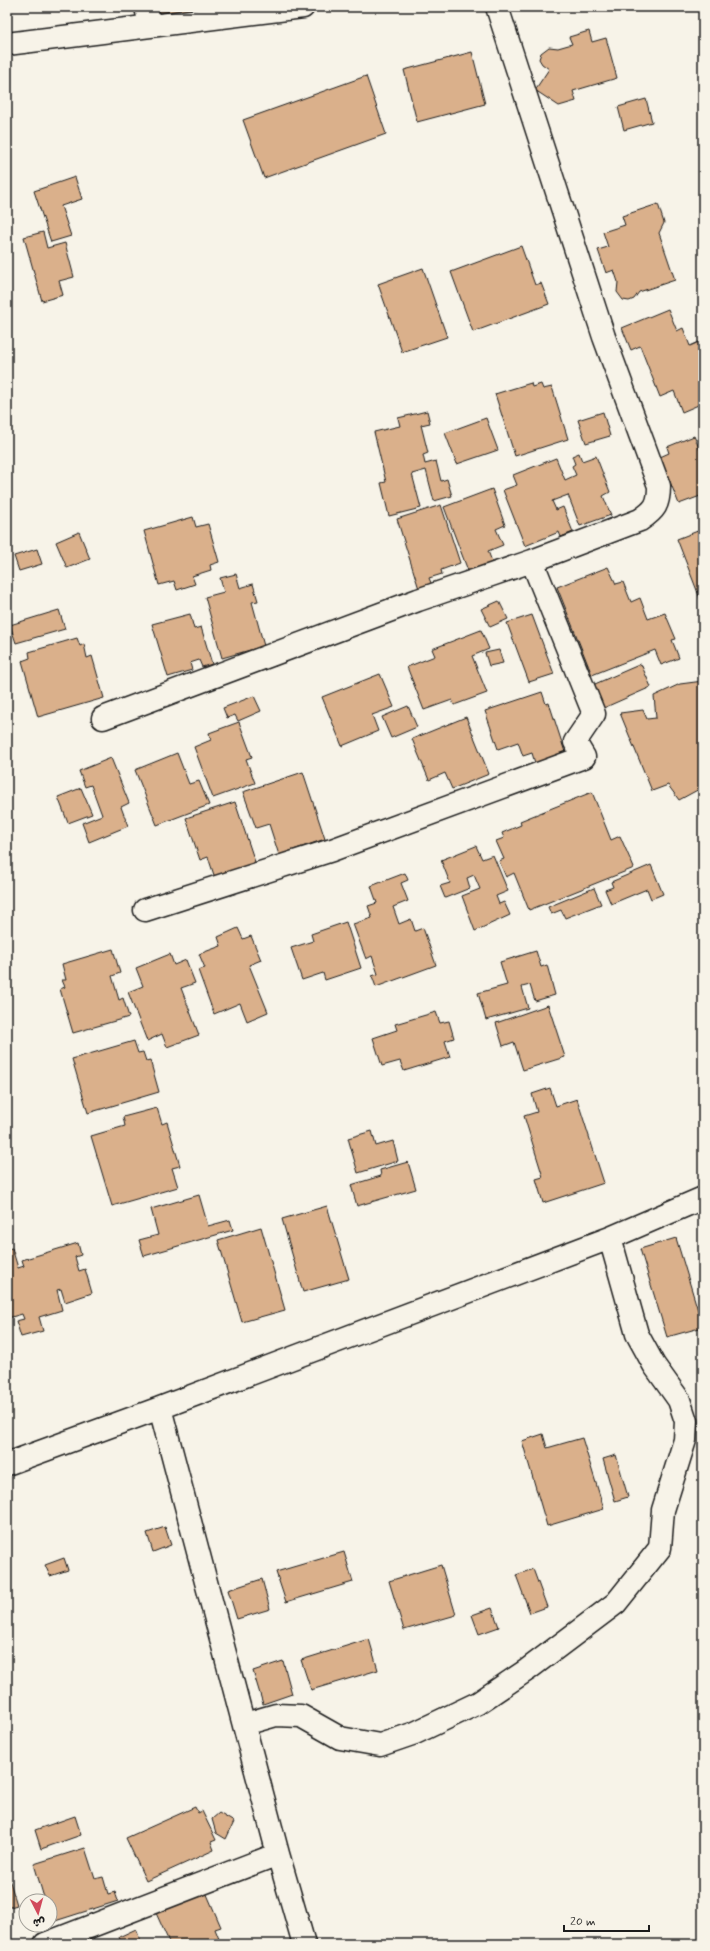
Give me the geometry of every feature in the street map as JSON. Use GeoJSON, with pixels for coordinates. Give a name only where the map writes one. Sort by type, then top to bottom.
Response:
{"type":"FeatureCollection","features":[{"type":"Feature","properties":{"kind":"street"},"geometry":{"type":"LineString","coordinates":[[7,44],[148,16],[303,7]]}},
{"type":"Feature","properties":{"kind":"street"},"geometry":{"type":"LineString","coordinates":[[103,718],[410,603],[532,561],[640,520],[652,512],[659,501],[659,486],[604,337],[497,7]]}},
{"type":"Feature","properties":{"kind":"street"},"geometry":{"type":"LineString","coordinates":[[145,910],[332,850],[584,757],[575,742],[594,714],[532,561]]}},
{"type":"Feature","properties":{"kind":"street"},"geometry":{"type":"LineString","coordinates":[[7,1464],[160,1408],[610,1238],[703,1198]]}},
{"type":"Feature","properties":{"kind":"street"},"geometry":{"type":"LineString","coordinates":[[244,1724],[276,1715],[302,1716],[340,1738],[380,1745],[415,1733],[478,1703],[528,1670],[616,1603],[660,1548],[664,1510],[685,1440],[686,1421],[679,1400],[654,1365],[637,1334],[610,1238]]}},
{"type":"Feature","properties":{"kind":"street"},"geometry":{"type":"LineString","coordinates":[[160,1408],[278,1854],[304,1944]]}},
{"type":"Feature","properties":{"kind":"street"},"geometry":{"type":"LineString","coordinates":[[45,1944],[278,1854]]}},
{"type":"Feature","properties":{"kind":"building"},"geometry":{"type":"Polygon","coordinates":[[[154,7],[210,7],[155,14],[154,7]]]}},
{"type":"Feature","properties":{"kind":"building"},"geometry":{"type":"Polygon","coordinates":[[[589,31],[592,42],[606,38],[617,78],[573,91],[576,101],[559,106],[535,90],[549,69],[542,64],[539,59],[541,53],[549,47],[558,48],[572,44],[569,37],[589,31]]]}},
{"type":"Feature","properties":{"kind":"building"},"geometry":{"type":"Polygon","coordinates":[[[472,52],[485,104],[417,122],[404,70],[472,52]]]}},
{"type":"Feature","properties":{"kind":"building"},"geometry":{"type":"Polygon","coordinates":[[[366,76],[386,134],[264,178],[243,120],[366,76]]]}},
{"type":"Feature","properties":{"kind":"building"},"geometry":{"type":"Polygon","coordinates":[[[646,99],[652,122],[624,130],[618,107],[646,99]]]}},
{"type":"Feature","properties":{"kind":"building"},"geometry":{"type":"Polygon","coordinates":[[[75,177],[82,199],[61,206],[71,236],[51,242],[34,191],[75,177]]]}},
{"type":"Feature","properties":{"kind":"building"},"geometry":{"type":"Polygon","coordinates":[[[658,204],[664,223],[659,233],[675,280],[639,292],[634,299],[629,301],[623,300],[617,292],[618,282],[614,270],[606,273],[598,250],[608,247],[603,232],[625,225],[622,216],[658,204]]]}},
{"type":"Feature","properties":{"kind":"building"},"geometry":{"type":"Polygon","coordinates":[[[43,232],[47,248],[65,243],[74,277],[59,281],[63,295],[42,301],[24,237],[43,232]]]}},
{"type":"Feature","properties":{"kind":"building"},"geometry":{"type":"Polygon","coordinates":[[[521,246],[535,285],[541,283],[549,304],[473,332],[451,272],[521,246]]]}},
{"type":"Feature","properties":{"kind":"building"},"geometry":{"type":"Polygon","coordinates":[[[423,268],[447,337],[402,352],[378,284],[423,268]]]}},
{"type":"Feature","properties":{"kind":"building"},"geometry":{"type":"Polygon","coordinates":[[[668,309],[677,331],[683,328],[690,346],[699,342],[703,353],[703,403],[682,412],[674,391],[660,397],[640,346],[631,350],[622,328],[668,309]]]}},
{"type":"Feature","properties":{"kind":"building"},"geometry":{"type":"Polygon","coordinates":[[[531,383],[532,387],[541,384],[543,389],[552,387],[568,439],[515,456],[495,394],[531,383]]]}},
{"type":"Feature","properties":{"kind":"building"},"geometry":{"type":"Polygon","coordinates":[[[427,411],[430,423],[421,425],[428,453],[423,455],[425,464],[436,461],[441,481],[447,479],[452,496],[434,501],[426,470],[412,474],[421,508],[389,516],[381,483],[386,482],[374,432],[400,426],[398,418],[427,411]]]}},
{"type":"Feature","properties":{"kind":"building"},"geometry":{"type":"Polygon","coordinates":[[[603,412],[610,436],[586,443],[578,420],[603,412]]]}},
{"type":"Feature","properties":{"kind":"building"},"geometry":{"type":"Polygon","coordinates":[[[486,418],[498,450],[457,464],[445,433],[486,418]]]}},
{"type":"Feature","properties":{"kind":"building"},"geometry":{"type":"Polygon","coordinates":[[[694,436],[700,450],[703,449],[703,495],[679,504],[660,457],[669,453],[667,447],[694,436]]]}},
{"type":"Feature","properties":{"kind":"building"},"geometry":{"type":"Polygon","coordinates":[[[579,453],[582,461],[596,456],[610,492],[603,496],[611,515],[580,526],[568,495],[552,501],[556,510],[563,507],[573,532],[561,537],[559,532],[525,546],[503,490],[517,485],[513,475],[556,458],[565,480],[576,475],[572,466],[575,464],[572,456],[579,453]]]}},
{"type":"Feature","properties":{"kind":"building"},"geometry":{"type":"Polygon","coordinates":[[[492,489],[505,525],[496,529],[503,545],[488,551],[494,567],[470,576],[444,507],[492,489]]]}},
{"type":"Feature","properties":{"kind":"building"},"geometry":{"type":"Polygon","coordinates":[[[441,505],[460,563],[441,570],[442,574],[429,578],[433,588],[420,592],[397,519],[441,505]]]}},
{"type":"Feature","properties":{"kind":"building"},"geometry":{"type":"Polygon","coordinates":[[[193,517],[196,527],[208,524],[219,562],[210,565],[211,570],[192,576],[195,584],[177,590],[174,581],[159,585],[144,531],[193,517]]]}},
{"type":"Feature","properties":{"kind":"building"},"geometry":{"type":"Polygon","coordinates":[[[703,529],[703,606],[677,539],[703,529]]]}},
{"type":"Feature","properties":{"kind":"building"},"geometry":{"type":"Polygon","coordinates":[[[79,532],[90,559],[67,568],[56,542],[79,532]]]}},
{"type":"Feature","properties":{"kind":"building"},"geometry":{"type":"Polygon","coordinates":[[[37,549],[42,564],[19,571],[14,556],[37,549]]]}},
{"type":"Feature","properties":{"kind":"building"},"geometry":{"type":"Polygon","coordinates":[[[608,567],[616,584],[623,582],[631,602],[640,598],[648,619],[665,613],[676,639],[672,640],[679,658],[661,665],[655,650],[592,675],[557,587],[608,567]]]}},
{"type":"Feature","properties":{"kind":"building"},"geometry":{"type":"Polygon","coordinates":[[[236,574],[240,588],[253,584],[258,601],[252,602],[264,646],[222,658],[205,597],[224,592],[220,578],[236,574]]]}},
{"type":"Feature","properties":{"kind":"building"},"geometry":{"type":"Polygon","coordinates":[[[499,601],[508,619],[490,627],[481,609],[499,601]]]}},
{"type":"Feature","properties":{"kind":"building"},"geometry":{"type":"Polygon","coordinates":[[[59,610],[65,629],[16,643],[10,625],[59,610]]]}},
{"type":"Feature","properties":{"kind":"building"},"geometry":{"type":"Polygon","coordinates":[[[190,614],[194,629],[201,627],[212,664],[202,667],[199,660],[190,663],[192,670],[168,677],[152,624],[190,614]]]}},
{"type":"Feature","properties":{"kind":"building"},"geometry":{"type":"Polygon","coordinates":[[[532,615],[554,674],[529,682],[507,623],[532,615]]]}},
{"type":"Feature","properties":{"kind":"building"},"geometry":{"type":"Polygon","coordinates":[[[481,630],[489,649],[472,656],[487,693],[454,705],[452,700],[424,710],[407,667],[435,656],[432,649],[481,630]]]}},
{"type":"Feature","properties":{"kind":"building"},"geometry":{"type":"Polygon","coordinates":[[[77,638],[80,646],[84,644],[87,658],[92,656],[104,698],[38,717],[22,661],[30,658],[29,652],[77,638]]]}},
{"type":"Feature","properties":{"kind":"building"},"geometry":{"type":"Polygon","coordinates":[[[499,650],[503,663],[489,666],[485,653],[499,650]]]}},
{"type":"Feature","properties":{"kind":"building"},"geometry":{"type":"Polygon","coordinates":[[[641,664],[651,687],[599,710],[588,687],[641,664]]]}},
{"type":"Feature","properties":{"kind":"building"},"geometry":{"type":"Polygon","coordinates":[[[380,674],[394,707],[372,715],[378,731],[342,746],[322,697],[380,674]]]}},
{"type":"Feature","properties":{"kind":"building"},"geometry":{"type":"Polygon","coordinates":[[[703,681],[703,787],[679,800],[668,785],[652,791],[620,713],[643,710],[647,719],[656,718],[654,696],[680,684],[703,681]]]}},
{"type":"Feature","properties":{"kind":"building"},"geometry":{"type":"Polygon","coordinates":[[[542,692],[546,704],[549,703],[565,752],[535,763],[532,753],[523,756],[518,742],[498,749],[485,711],[542,692]]]}},
{"type":"Feature","properties":{"kind":"building"},"geometry":{"type":"Polygon","coordinates":[[[254,696],[261,711],[238,721],[235,715],[227,718],[223,708],[254,696]]]}},
{"type":"Feature","properties":{"kind":"building"},"geometry":{"type":"Polygon","coordinates":[[[408,706],[417,727],[391,738],[382,717],[408,706]]]}},
{"type":"Feature","properties":{"kind":"building"},"geometry":{"type":"Polygon","coordinates":[[[466,717],[489,774],[452,789],[445,773],[429,780],[412,739],[466,717]]]}},
{"type":"Feature","properties":{"kind":"building"},"geometry":{"type":"Polygon","coordinates":[[[239,722],[252,757],[246,759],[255,783],[213,798],[194,747],[211,740],[209,733],[239,722]]]}},
{"type":"Feature","properties":{"kind":"building"},"geometry":{"type":"Polygon","coordinates":[[[177,753],[189,784],[199,781],[209,805],[157,825],[135,770],[177,753]]]}},
{"type":"Feature","properties":{"kind":"building"},"geometry":{"type":"Polygon","coordinates":[[[111,758],[129,803],[121,807],[128,826],[89,842],[82,823],[102,815],[91,785],[85,787],[79,771],[111,758]]]}},
{"type":"Feature","properties":{"kind":"building"},"geometry":{"type":"Polygon","coordinates":[[[303,772],[325,839],[279,855],[269,824],[256,828],[243,792],[303,772]]]}},
{"type":"Feature","properties":{"kind":"building"},"geometry":{"type":"Polygon","coordinates":[[[81,788],[92,814],[68,823],[58,797],[81,788]]]}},
{"type":"Feature","properties":{"kind":"building"},"geometry":{"type":"Polygon","coordinates":[[[592,792],[611,840],[620,836],[634,868],[529,910],[514,873],[506,877],[499,861],[504,859],[496,841],[504,838],[502,833],[521,825],[520,821],[592,792]]]}},
{"type":"Feature","properties":{"kind":"building"},"geometry":{"type":"Polygon","coordinates":[[[235,802],[256,865],[215,878],[208,857],[200,860],[186,818],[235,802]]]}},
{"type":"Feature","properties":{"kind":"building"},"geometry":{"type":"Polygon","coordinates":[[[476,846],[482,859],[493,855],[508,891],[496,896],[499,904],[504,902],[510,915],[475,931],[462,896],[480,889],[474,875],[467,878],[470,888],[445,898],[440,886],[450,883],[441,860],[476,846]]]}},
{"type":"Feature","properties":{"kind":"building"},"geometry":{"type":"Polygon","coordinates":[[[651,865],[663,894],[651,899],[647,889],[611,904],[605,890],[613,887],[611,882],[651,865]]]}},
{"type":"Feature","properties":{"kind":"building"},"geometry":{"type":"Polygon","coordinates":[[[405,873],[408,880],[401,883],[408,901],[393,907],[399,924],[411,919],[415,931],[423,928],[436,965],[376,987],[372,976],[378,974],[372,956],[366,959],[353,924],[372,918],[368,906],[377,903],[371,886],[405,873]]]}},
{"type":"Feature","properties":{"kind":"building"},"geometry":{"type":"Polygon","coordinates":[[[594,888],[601,904],[565,918],[561,910],[551,914],[548,907],[594,888]]]}},
{"type":"Feature","properties":{"kind":"building"},"geometry":{"type":"Polygon","coordinates":[[[346,922],[361,968],[325,980],[323,973],[302,980],[291,948],[313,941],[311,934],[346,922]]]}},
{"type":"Feature","properties":{"kind":"building"},"geometry":{"type":"Polygon","coordinates":[[[238,928],[243,939],[251,936],[261,960],[249,965],[268,1012],[247,1021],[240,1003],[214,1014],[198,970],[205,968],[199,954],[221,946],[218,937],[238,928]]]}},
{"type":"Feature","properties":{"kind":"building"},"geometry":{"type":"Polygon","coordinates":[[[113,949],[120,973],[112,976],[119,1000],[123,998],[129,1017],[73,1033],[60,989],[65,987],[62,980],[66,980],[62,964],[113,949]]]}},
{"type":"Feature","properties":{"kind":"building"},"geometry":{"type":"Polygon","coordinates":[[[536,951],[541,967],[547,965],[555,995],[535,1001],[530,985],[522,987],[528,1008],[486,1020],[478,993],[507,985],[500,962],[536,951]]]}},
{"type":"Feature","properties":{"kind":"building"},"geometry":{"type":"Polygon","coordinates":[[[170,954],[174,965],[186,960],[195,983],[181,988],[199,1035],[167,1047],[162,1034],[147,1041],[128,992],[143,986],[136,968],[170,954]]]}},
{"type":"Feature","properties":{"kind":"building"},"geometry":{"type":"Polygon","coordinates":[[[548,1005],[565,1057],[523,1070],[514,1042],[503,1046],[496,1023],[548,1005]]]}},
{"type":"Feature","properties":{"kind":"building"},"geometry":{"type":"Polygon","coordinates":[[[436,1012],[440,1023],[449,1021],[454,1038],[445,1041],[450,1057],[404,1071],[400,1061],[382,1066],[373,1038],[397,1030],[395,1024],[436,1012]]]}},
{"type":"Feature","properties":{"kind":"building"},"geometry":{"type":"Polygon","coordinates":[[[134,1041],[138,1053],[143,1052],[146,1061],[150,1060],[159,1092],[88,1113],[72,1059],[134,1041]]]}},
{"type":"Feature","properties":{"kind":"building"},"geometry":{"type":"Polygon","coordinates":[[[550,1088],[556,1106],[577,1099],[604,1183],[543,1203],[536,1179],[543,1177],[524,1116],[537,1112],[532,1094],[550,1088]]]}},
{"type":"Feature","properties":{"kind":"building"},"geometry":{"type":"Polygon","coordinates":[[[157,1108],[162,1124],[167,1122],[180,1166],[172,1168],[178,1187],[112,1206],[91,1136],[125,1126],[123,1117],[157,1108]]]}},
{"type":"Feature","properties":{"kind":"building"},"geometry":{"type":"Polygon","coordinates":[[[372,1131],[376,1146],[393,1141],[398,1161],[358,1173],[348,1138],[372,1131]]]}},
{"type":"Feature","properties":{"kind":"building"},"geometry":{"type":"Polygon","coordinates":[[[408,1162],[416,1189],[357,1206],[351,1185],[381,1176],[380,1170],[408,1162]]]}},
{"type":"Feature","properties":{"kind":"building"},"geometry":{"type":"Polygon","coordinates":[[[199,1195],[208,1226],[230,1220],[233,1230],[144,1256],[139,1240],[158,1235],[151,1209],[199,1195]]]}},
{"type":"Feature","properties":{"kind":"building"},"geometry":{"type":"Polygon","coordinates":[[[327,1206],[349,1279],[303,1292],[282,1219],[327,1206]]]}},
{"type":"Feature","properties":{"kind":"building"},"geometry":{"type":"Polygon","coordinates":[[[261,1227],[285,1310],[242,1322],[218,1240],[261,1227]]]}},
{"type":"Feature","properties":{"kind":"building"},"geometry":{"type":"Polygon","coordinates":[[[676,1238],[703,1327],[667,1337],[640,1249],[676,1238]]]}},
{"type":"Feature","properties":{"kind":"building"},"geometry":{"type":"Polygon","coordinates":[[[78,1243],[81,1255],[75,1257],[79,1271],[85,1269],[92,1293],[65,1302],[61,1289],[57,1290],[62,1310],[39,1317],[43,1331],[21,1337],[16,1321],[24,1319],[22,1314],[8,1318],[7,1313],[7,1271],[9,1271],[7,1264],[7,1249],[12,1248],[18,1268],[24,1266],[22,1260],[78,1243]]]}},
{"type":"Feature","properties":{"kind":"building"},"geometry":{"type":"Polygon","coordinates":[[[543,1434],[547,1448],[582,1438],[604,1509],[547,1526],[522,1441],[543,1434]]]}},
{"type":"Feature","properties":{"kind":"building"},"geometry":{"type":"Polygon","coordinates":[[[616,1455],[628,1497],[615,1501],[603,1459],[616,1455]]]}},
{"type":"Feature","properties":{"kind":"building"},"geometry":{"type":"Polygon","coordinates":[[[165,1527],[171,1545],[153,1552],[147,1533],[165,1527]]]}},
{"type":"Feature","properties":{"kind":"building"},"geometry":{"type":"Polygon","coordinates":[[[344,1552],[353,1582],[286,1602],[276,1572],[344,1552]]]}},
{"type":"Feature","properties":{"kind":"building"},"geometry":{"type":"Polygon","coordinates":[[[64,1558],[68,1570],[50,1576],[45,1565],[64,1558]]]}},
{"type":"Feature","properties":{"kind":"building"},"geometry":{"type":"Polygon","coordinates":[[[441,1565],[456,1615],[404,1630],[389,1581],[441,1565]]]}},
{"type":"Feature","properties":{"kind":"building"},"geometry":{"type":"Polygon","coordinates":[[[533,1569],[547,1607],[530,1613],[516,1575],[533,1569]]]}},
{"type":"Feature","properties":{"kind":"building"},"geometry":{"type":"Polygon","coordinates":[[[262,1579],[270,1609],[237,1619],[228,1590],[262,1579]]]}},
{"type":"Feature","properties":{"kind":"building"},"geometry":{"type":"Polygon","coordinates":[[[492,1608],[499,1627],[479,1634],[472,1615],[492,1608]]]}},
{"type":"Feature","properties":{"kind":"building"},"geometry":{"type":"Polygon","coordinates":[[[369,1639],[378,1670],[311,1690],[301,1660],[369,1639]]]}},
{"type":"Feature","properties":{"kind":"building"},"geometry":{"type":"Polygon","coordinates":[[[283,1661],[292,1694],[263,1704],[253,1671],[283,1661]]]}},
{"type":"Feature","properties":{"kind":"building"},"geometry":{"type":"Polygon","coordinates":[[[195,1807],[198,1813],[202,1811],[216,1840],[211,1842],[214,1850],[146,1881],[126,1838],[195,1807]]]}},
{"type":"Feature","properties":{"kind":"building"},"geometry":{"type":"Polygon","coordinates":[[[219,1813],[234,1822],[226,1839],[216,1833],[212,1819],[219,1813]]]}},
{"type":"Feature","properties":{"kind":"building"},"geometry":{"type":"Polygon","coordinates":[[[75,1816],[81,1835],[41,1849],[35,1830],[75,1816]]]}},
{"type":"Feature","properties":{"kind":"building"},"geometry":{"type":"Polygon","coordinates":[[[85,1848],[95,1879],[103,1877],[108,1894],[115,1892],[118,1901],[58,1920],[58,1893],[43,1893],[34,1864],[85,1848]]]}},
{"type":"Feature","properties":{"kind":"building"},"geometry":{"type":"Polygon","coordinates":[[[7,1872],[17,1905],[7,1908],[7,1872]]]}},
{"type":"Feature","properties":{"kind":"building"},"geometry":{"type":"Polygon","coordinates":[[[206,1892],[221,1927],[215,1929],[221,1944],[170,1944],[156,1913],[206,1892]]]}},
{"type":"Feature","properties":{"kind":"building"},"geometry":{"type":"Polygon","coordinates":[[[136,1929],[141,1942],[122,1944],[119,1937],[136,1929]]]}}]}
